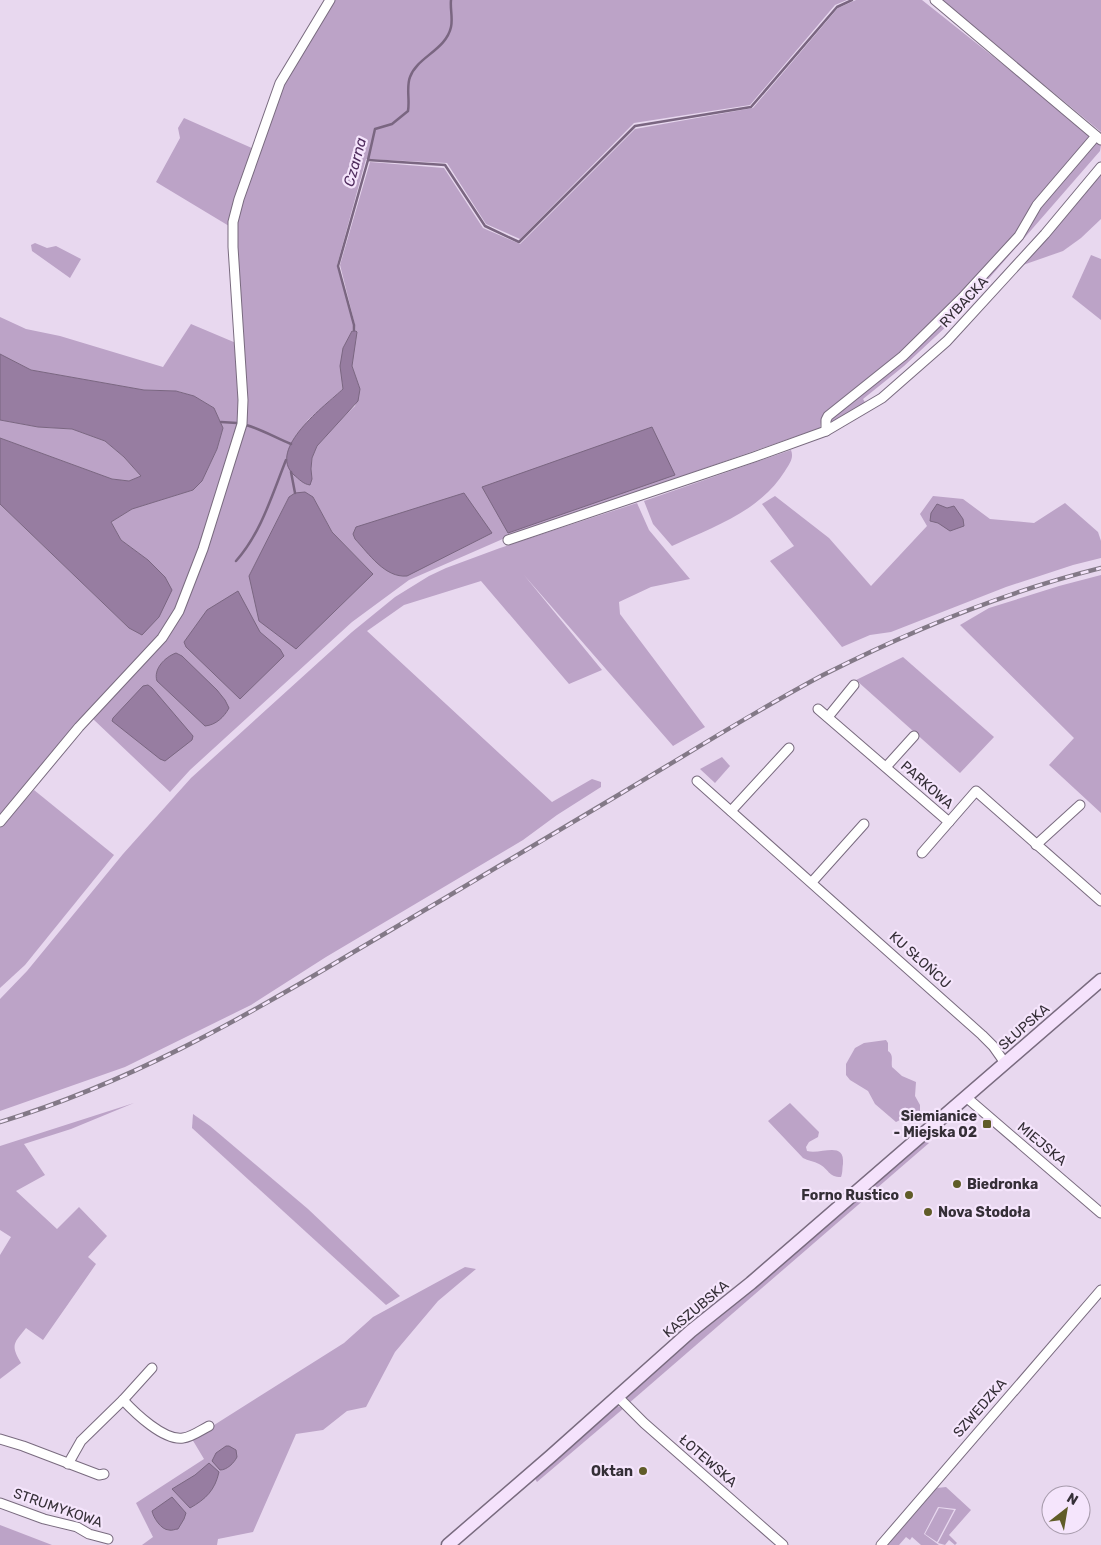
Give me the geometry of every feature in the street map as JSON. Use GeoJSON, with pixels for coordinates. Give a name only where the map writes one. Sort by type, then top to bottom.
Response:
{"type":"FeatureCollection","features":[{"type":"Feature","properties":{"kind":"main road","name":"SŁUPSKA"},"geometry":{"type":"LineString","coordinates":[[966,1097],[1101,980]]}},
{"type":"Feature","properties":{"kind":"main road","name":"KASZUBSKA"},"geometry":{"type":"LineString","coordinates":[[448,1545],[552,1456],[692,1331],[751,1283],[966,1097]]}},
{"type":"Feature","properties":{"kind":"street"},"geometry":{"type":"LineString","coordinates":[[0,822],[79,727],[162,638],[179,612],[203,549],[242,424],[243,400],[233,222],[239,198],[280,83],[330,0]]}},
{"type":"Feature","properties":{"kind":"street"},"geometry":{"type":"LineString","coordinates":[[826,431],[828,416],[903,356],[962,298],[1019,236],[1037,205],[1099,138],[936,0]]}},
{"type":"Feature","properties":{"kind":"street","name":"RYBACKA"},"geometry":{"type":"LineString","coordinates":[[508,540],[826,431],[882,398],[947,341],[1045,234],[1101,167]]}},
{"type":"Feature","properties":{"kind":"street"},"geometry":{"type":"LineString","coordinates":[[828,717],[854,685]]}},
{"type":"Feature","properties":{"kind":"street","name":"PARKOWA"},"geometry":{"type":"LineString","coordinates":[[818,709],[949,822],[976,791],[1101,901]]}},
{"type":"Feature","properties":{"kind":"street"},"geometry":{"type":"LineString","coordinates":[[886,767],[914,736]]}},
{"type":"Feature","properties":{"kind":"street"},"geometry":{"type":"LineString","coordinates":[[731,812],[789,748]]}},
{"type":"Feature","properties":{"kind":"street","name":"KU SŁOŃCU"},"geometry":{"type":"LineString","coordinates":[[697,781],[982,1035],[993,1046],[1005,1063]]}},
{"type":"Feature","properties":{"kind":"street"},"geometry":{"type":"LineString","coordinates":[[1036,845],[1080,805]]}},
{"type":"Feature","properties":{"kind":"street"},"geometry":{"type":"LineString","coordinates":[[922,852],[949,822]]}},
{"type":"Feature","properties":{"kind":"street"},"geometry":{"type":"LineString","coordinates":[[812,882],[864,824]]}},
{"type":"Feature","properties":{"kind":"street","name":"MIEJSKA"},"geometry":{"type":"LineString","coordinates":[[966,1097],[1101,1212]]}},
{"type":"Feature","properties":{"kind":"street","name":"SZWEDZKA"},"geometry":{"type":"LineString","coordinates":[[881,1545],[1101,1290]]}},
{"type":"Feature","properties":{"kind":"street"},"geometry":{"type":"LineString","coordinates":[[68,1464],[81,1441],[123,1400],[152,1368]]}},
{"type":"Feature","properties":{"kind":"street","name":"ŁOTEWSKA"},"geometry":{"type":"LineString","coordinates":[[617,1396],[644,1423],[783,1545]]}},
{"type":"Feature","properties":{"kind":"street"},"geometry":{"type":"LineString","coordinates":[[123,1400],[150,1425],[179,1438],[191,1436],[209,1426]]}},
{"type":"Feature","properties":{"kind":"street"},"geometry":{"type":"LineString","coordinates":[[0,1439],[99,1475],[104,1474]]}},
{"type":"Feature","properties":{"kind":"street","name":"STRUMYKOWA"},"geometry":{"type":"LineString","coordinates":[[0,1503],[44,1519],[77,1527],[88,1534],[108,1539]]}},
{"type":"Feature","properties":{"kind":"shaded area"},"geometry":{"type":"Polygon","coordinates":[[[334,0],[847,0],[835,5],[750,105],[634,123],[520,239],[486,224],[447,163],[366,159],[337,265],[354,325],[343,348],[343,389],[308,420],[291,444],[312,479],[312,458],[317,446],[355,406],[360,389],[352,366],[353,349],[356,340],[355,325],[340,265],[370,162],[444,168],[483,228],[520,244],[635,129],[753,108],[838,8],[856,0],[922,0],[1088,132],[1089,140],[1026,222],[941,318],[831,412],[822,416],[820,428],[505,538],[409,580],[352,622],[190,770],[170,792],[93,719],[110,697],[157,649],[181,615],[166,629],[0,817],[0,504],[129,628],[165,577],[148,560],[121,540],[111,522],[132,509],[193,490],[202,481],[217,449],[223,428],[214,408],[194,396],[177,391],[144,390],[31,370],[0,354],[0,317],[26,329],[60,336],[163,367],[191,324],[236,343],[244,380],[236,223],[241,198],[286,80],[334,0]],[[295,493],[289,497],[249,576],[373,574],[332,532],[313,497],[295,493]]]}},
{"type":"Feature","properties":{"kind":"shaded area"},"geometry":{"type":"Polygon","coordinates":[[[942,0],[1101,0],[1101,132],[942,0]]]}},
{"type":"Feature","properties":{"kind":"shaded area"},"geometry":{"type":"Polygon","coordinates":[[[184,118],[254,149],[229,226],[156,182],[180,138],[178,128],[184,118]]]}},
{"type":"Feature","properties":{"kind":"shaded area"},"geometry":{"type":"Polygon","coordinates":[[[1096,142],[1101,145],[1100,151],[951,322],[904,366],[863,399],[866,404],[834,422],[830,421],[830,419],[915,349],[1096,142]]]}},
{"type":"Feature","properties":{"kind":"shaded area"},"geometry":{"type":"Polygon","coordinates":[[[1101,172],[1101,219],[1081,238],[1063,251],[1023,265],[1101,172]]]}},
{"type":"Feature","properties":{"kind":"shaded area"},"geometry":{"type":"Polygon","coordinates":[[[35,243],[47,248],[56,246],[81,259],[70,278],[32,251],[31,245],[35,243]]]}},
{"type":"Feature","properties":{"kind":"shaded area"},"geometry":{"type":"Polygon","coordinates":[[[1091,255],[1101,259],[1101,320],[1072,297],[1091,255]]]}},
{"type":"Feature","properties":{"kind":"shaded area"},"geometry":{"type":"Polygon","coordinates":[[[352,331],[357,332],[352,366],[360,389],[358,401],[317,446],[312,458],[312,479],[310,485],[294,475],[287,464],[287,453],[302,428],[343,389],[340,366],[343,348],[352,331]]]}},
{"type":"Feature","properties":{"kind":"shaded area"},"geometry":{"type":"Polygon","coordinates":[[[0,354],[31,370],[144,390],[176,391],[194,396],[214,408],[223,428],[217,449],[202,481],[193,490],[132,509],[111,522],[121,540],[148,560],[165,577],[172,590],[159,617],[142,635],[129,628],[0,504],[0,438],[112,479],[129,481],[141,476],[124,457],[105,441],[72,429],[38,427],[0,420],[0,354]]]}},
{"type":"Feature","properties":{"kind":"shaded area"},"geometry":{"type":"Polygon","coordinates":[[[0,420],[38,427],[72,429],[105,441],[124,457],[141,476],[129,481],[112,479],[0,438],[0,420]]]}},
{"type":"Feature","properties":{"kind":"shaded area"},"geometry":{"type":"Polygon","coordinates":[[[652,427],[675,475],[508,533],[482,487],[652,427]]]}},
{"type":"Feature","properties":{"kind":"shaded area"},"geometry":{"type":"Polygon","coordinates":[[[791,450],[792,458],[790,463],[774,485],[762,497],[735,516],[672,546],[653,524],[644,501],[791,450]]]}},
{"type":"Feature","properties":{"kind":"shaded area"},"geometry":{"type":"Polygon","coordinates":[[[305,492],[313,497],[332,532],[373,574],[296,649],[259,621],[249,576],[289,497],[295,493],[305,492]]]}},
{"type":"Feature","properties":{"kind":"shaded area"},"geometry":{"type":"Polygon","coordinates":[[[464,493],[492,533],[407,576],[399,576],[378,564],[355,539],[353,534],[356,527],[464,493]]]}},
{"type":"Feature","properties":{"kind":"shaded area"},"geometry":{"type":"Polygon","coordinates":[[[775,496],[829,538],[871,586],[927,526],[920,514],[933,496],[963,499],[990,519],[1034,523],[1065,503],[1098,532],[1101,541],[1101,558],[1006,587],[891,632],[870,635],[842,647],[770,561],[794,546],[762,504],[775,496]]]}},
{"type":"Feature","properties":{"kind":"shaded area"},"geometry":{"type":"Polygon","coordinates":[[[637,503],[649,530],[690,579],[651,587],[619,602],[620,614],[705,727],[673,746],[524,575],[602,670],[569,684],[481,581],[404,605],[367,631],[552,802],[592,779],[601,782],[601,787],[557,815],[523,840],[326,957],[251,1005],[125,1067],[0,1111],[0,999],[27,971],[123,854],[191,778],[352,632],[395,597],[429,576],[500,548],[637,503]]]}},
{"type":"Feature","properties":{"kind":"shaded area"},"geometry":{"type":"Polygon","coordinates":[[[937,504],[947,508],[954,506],[963,519],[964,526],[950,531],[938,523],[930,521],[931,513],[937,504]]]}},
{"type":"Feature","properties":{"kind":"shaded area"},"geometry":{"type":"Polygon","coordinates":[[[1101,575],[1101,813],[1049,765],[1074,738],[960,625],[989,608],[1101,575]]]}},
{"type":"Feature","properties":{"kind":"shaded area"},"geometry":{"type":"Polygon","coordinates":[[[238,591],[260,632],[280,649],[284,656],[240,699],[186,647],[184,642],[207,610],[238,591]]]}},
{"type":"Feature","properties":{"kind":"shaded area"},"geometry":{"type":"Polygon","coordinates":[[[176,653],[182,656],[225,700],[229,708],[216,722],[205,726],[157,681],[158,668],[168,657],[176,653]]]}},
{"type":"Feature","properties":{"kind":"shaded area"},"geometry":{"type":"Polygon","coordinates":[[[903,657],[994,737],[960,773],[856,680],[903,657]]]}},
{"type":"Feature","properties":{"kind":"shaded area"},"geometry":{"type":"Polygon","coordinates":[[[148,685],[193,736],[192,740],[165,761],[112,721],[143,686],[148,685]]]}},
{"type":"Feature","properties":{"kind":"shaded area"},"geometry":{"type":"Polygon","coordinates":[[[722,757],[730,766],[715,783],[700,769],[722,757]]]}},
{"type":"Feature","properties":{"kind":"shaded area"},"geometry":{"type":"Polygon","coordinates":[[[34,790],[114,855],[25,965],[0,988],[0,828],[34,790]]]}},
{"type":"Feature","properties":{"kind":"shaded area"},"geometry":{"type":"Polygon","coordinates":[[[886,1040],[888,1051],[892,1056],[892,1067],[902,1076],[916,1082],[915,1096],[920,1105],[920,1111],[916,1115],[902,1116],[896,1122],[875,1104],[868,1091],[850,1080],[846,1075],[846,1064],[855,1048],[864,1043],[886,1040]]]}},
{"type":"Feature","properties":{"kind":"shaded area"},"geometry":{"type":"Polygon","coordinates":[[[134,1103],[71,1129],[24,1144],[45,1175],[16,1191],[57,1229],[79,1207],[107,1236],[88,1257],[96,1264],[43,1340],[26,1328],[15,1344],[15,1352],[21,1363],[0,1379],[0,1255],[11,1237],[0,1230],[0,1146],[134,1103]]]}},
{"type":"Feature","properties":{"kind":"shaded area"},"geometry":{"type":"Polygon","coordinates":[[[790,1103],[819,1132],[818,1137],[809,1142],[806,1147],[807,1151],[836,1150],[840,1152],[843,1157],[841,1177],[833,1176],[819,1164],[803,1158],[768,1121],[790,1103]]]}},
{"type":"Feature","properties":{"kind":"shaded area"},"geometry":{"type":"Polygon","coordinates":[[[193,1114],[210,1126],[308,1209],[400,1296],[386,1305],[192,1128],[193,1114]]]}},
{"type":"Feature","properties":{"kind":"shaded area"},"geometry":{"type":"Polygon","coordinates":[[[922,1141],[929,1143],[877,1188],[874,1184],[922,1141]]]}},
{"type":"Feature","properties":{"kind":"shaded area"},"geometry":{"type":"Polygon","coordinates":[[[871,1186],[875,1190],[873,1192],[628,1404],[627,1398],[630,1392],[871,1186]]]}},
{"type":"Feature","properties":{"kind":"shaded area"},"geometry":{"type":"Polygon","coordinates":[[[465,1267],[476,1269],[438,1301],[395,1352],[366,1407],[347,1411],[323,1430],[296,1434],[253,1532],[218,1539],[217,1545],[142,1545],[153,1537],[136,1503],[204,1459],[192,1439],[344,1343],[373,1317],[465,1267]]]}},
{"type":"Feature","properties":{"kind":"shaded area"},"geometry":{"type":"Polygon","coordinates":[[[613,1407],[624,1408],[537,1482],[534,1477],[613,1407]]]}},
{"type":"Feature","properties":{"kind":"shaded area"},"geometry":{"type":"Polygon","coordinates":[[[226,1446],[236,1450],[237,1457],[230,1466],[220,1470],[212,1461],[216,1453],[226,1446]]]}},
{"type":"Feature","properties":{"kind":"shaded area"},"geometry":{"type":"Polygon","coordinates":[[[209,1463],[219,1472],[215,1484],[201,1501],[190,1508],[172,1489],[195,1475],[209,1463]]]}},
{"type":"Feature","properties":{"kind":"shaded area"},"geometry":{"type":"Polygon","coordinates":[[[946,1487],[971,1510],[949,1535],[957,1543],[955,1545],[949,1540],[945,1545],[938,1543],[956,1509],[938,1507],[924,1534],[939,1545],[921,1545],[912,1537],[910,1540],[906,1537],[899,1545],[888,1545],[937,1488],[946,1487]]]}},
{"type":"Feature","properties":{"kind":"shaded area"},"geometry":{"type":"Polygon","coordinates":[[[172,1497],[186,1513],[178,1529],[170,1530],[160,1526],[152,1511],[172,1497]]]}},
{"type":"Feature","properties":{"kind":"shaded area"},"geometry":{"type":"Polygon","coordinates":[[[939,1508],[954,1510],[937,1542],[925,1534],[939,1508]]]}},
{"type":"Feature","properties":{"kind":"shaded area"},"geometry":{"type":"Polygon","coordinates":[[[0,1525],[52,1545],[0,1545],[0,1525]]]}},
{"type":"Feature","properties":{"kind":"waterway","name":"Czarna"},"geometry":{"type":"LineString","coordinates":[[354,330],[338,266],[375,129],[392,124],[408,111],[408,85],[410,77],[419,64],[438,48],[448,35],[452,24],[451,0]]}},
{"type":"Feature","properties":{"kind":"waterway"},"geometry":{"type":"LineString","coordinates":[[368,160],[445,165],[485,226],[519,242],[635,126],[751,107],[837,7],[852,0]]}},
{"type":"Feature","properties":{"kind":"waterway","name":"Czarna"},"geometry":{"type":"LineString","coordinates":[[221,422],[237,423]]}},
{"type":"Feature","properties":{"kind":"waterway","name":"Czarna"},"geometry":{"type":"LineString","coordinates":[[246,425],[291,444]]}},
{"type":"Feature","properties":{"kind":"waterway","name":"Czarna"},"geometry":{"type":"LineString","coordinates":[[236,561],[259,526],[286,460]]}},
{"type":"Feature","properties":{"kind":"waterway"},"geometry":{"type":"LineString","coordinates":[[291,472],[295,493]]}},
{"type":"Feature","properties":{"kind":"railway"},"geometry":{"type":"LineString","coordinates":[[0,1122],[47,1107],[92,1089],[225,1026],[310,978],[748,717],[823,675],[890,643],[959,614],[1029,589],[1101,568]]}},
{"type":"Feature","properties":{"kind":"place","name":"Siemianice - Miejska 02"},"geometry":{"type":"Point","coordinates":[987,1124]}},
{"type":"Feature","properties":{"kind":"place","name":"Biedronka"},"geometry":{"type":"Point","coordinates":[957,1184]}},
{"type":"Feature","properties":{"kind":"place","name":"Forno Rustico"},"geometry":{"type":"Point","coordinates":[909,1195]}},
{"type":"Feature","properties":{"kind":"place","name":"Nova Stodoła"},"geometry":{"type":"Point","coordinates":[928,1212]}},
{"type":"Feature","properties":{"kind":"place","name":"Oktan"},"geometry":{"type":"Point","coordinates":[643,1471]}}]}
